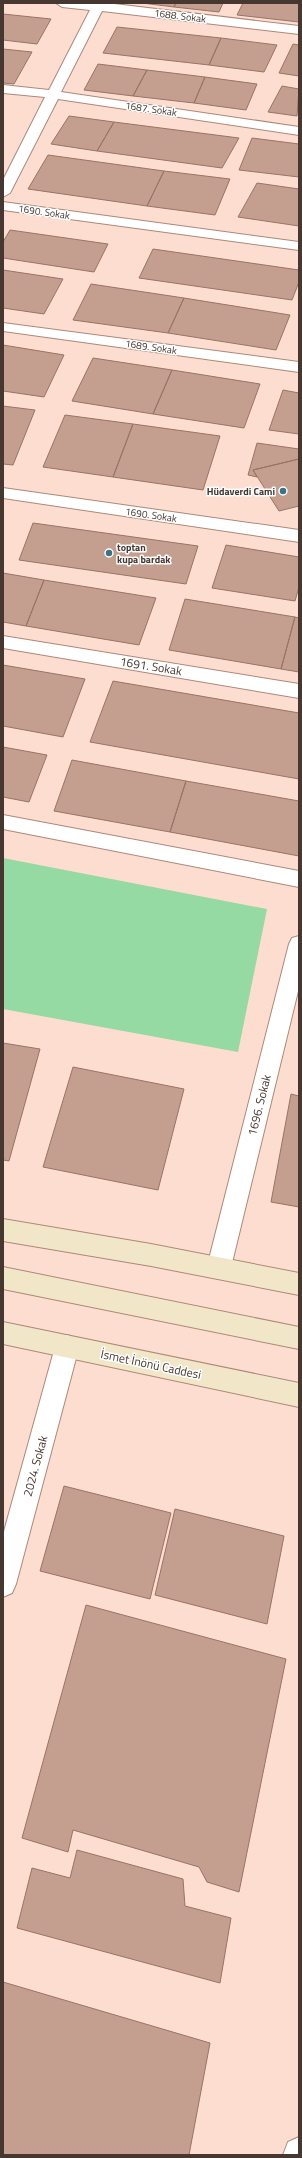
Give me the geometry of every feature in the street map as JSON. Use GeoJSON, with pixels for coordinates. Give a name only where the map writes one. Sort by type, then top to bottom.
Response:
{"type":"FeatureCollection","features":[{"type":"Feature","properties":{"kind":"main road"},"geometry":{"type":"LineString","coordinates":[[3,1230],[95,1244],[219,1266],[299,1284]]}},
{"type":"Feature","properties":{"kind":"main road"},"geometry":{"type":"LineString","coordinates":[[3,1278],[299,1338]]}},
{"type":"Feature","properties":{"kind":"main road","name":"İsmet İnönü Caddesi"},"geometry":{"type":"LineString","coordinates":[[3,1333],[299,1395]]}},
{"type":"Feature","properties":{"kind":"street","name":"1688. Sokak"},"geometry":{"type":"LineString","coordinates":[[62,3],[99,5],[299,30]]}},
{"type":"Feature","properties":{"kind":"street"},"geometry":{"type":"LineString","coordinates":[[3,193],[52,94],[99,5]]}},
{"type":"Feature","properties":{"kind":"street","name":"1687. Sokak"},"geometry":{"type":"LineString","coordinates":[[3,89],[52,94],[299,131]]}},
{"type":"Feature","properties":{"kind":"street","name":"1690. Sokak"},"geometry":{"type":"LineString","coordinates":[[3,206],[299,246]]}},
{"type":"Feature","properties":{"kind":"street","name":"1689. Sokak"},"geometry":{"type":"LineString","coordinates":[[3,327],[299,367]]}},
{"type":"Feature","properties":{"kind":"street","name":"1690. Sokak"},"geometry":{"type":"LineString","coordinates":[[3,493],[299,536]]}},
{"type":"Feature","properties":{"kind":"street","name":"1691. Sokak"},"geometry":{"type":"LineString","coordinates":[[3,642],[299,691]]}},
{"type":"Feature","properties":{"kind":"street"},"geometry":{"type":"LineString","coordinates":[[3,822],[299,880]]}},
{"type":"Feature","properties":{"kind":"street","name":"1696. Sokak"},"geometry":{"type":"LineString","coordinates":[[219,1266],[299,944]]}},
{"type":"Feature","properties":{"kind":"street","name":"2024. Sokak"},"geometry":{"type":"LineString","coordinates":[[3,1584],[67,1347]]}},
{"type":"Feature","properties":{"kind":"green space"},"geometry":{"type":"Polygon","coordinates":[[[3,858],[267,909],[238,1052],[3,1009],[3,858]]]}},
{"type":"Feature","properties":{"kind":"building"},"geometry":{"type":"Polygon","coordinates":[[[142,3],[176,3],[174,7],[142,3]]]}},
{"type":"Feature","properties":{"kind":"building"},"geometry":{"type":"Polygon","coordinates":[[[176,3],[223,3],[219,12],[174,7],[176,3]]]}},
{"type":"Feature","properties":{"kind":"building"},"geometry":{"type":"Polygon","coordinates":[[[243,3],[299,3],[299,22],[237,15],[243,3]]]}},
{"type":"Feature","properties":{"kind":"building"},"geometry":{"type":"Polygon","coordinates":[[[3,14],[51,19],[37,44],[3,40],[3,14]]]}},
{"type":"Feature","properties":{"kind":"building"},"geometry":{"type":"Polygon","coordinates":[[[117,27],[221,38],[209,65],[103,53],[117,27]]]}},
{"type":"Feature","properties":{"kind":"building"},"geometry":{"type":"Polygon","coordinates":[[[221,38],[277,45],[264,72],[209,65],[221,38]]]}},
{"type":"Feature","properties":{"kind":"building"},"geometry":{"type":"Polygon","coordinates":[[[293,44],[299,45],[299,76],[279,73],[293,44]]]}},
{"type":"Feature","properties":{"kind":"building"},"geometry":{"type":"Polygon","coordinates":[[[3,49],[32,52],[14,84],[3,83],[3,49]]]}},
{"type":"Feature","properties":{"kind":"building"},"geometry":{"type":"Polygon","coordinates":[[[98,64],[147,70],[133,96],[84,90],[98,64]]]}},
{"type":"Feature","properties":{"kind":"building"},"geometry":{"type":"Polygon","coordinates":[[[147,70],[205,77],[194,103],[133,96],[147,70]]]}},
{"type":"Feature","properties":{"kind":"building"},"geometry":{"type":"Polygon","coordinates":[[[205,77],[257,84],[246,110],[194,103],[205,77]]]}},
{"type":"Feature","properties":{"kind":"building"},"geometry":{"type":"Polygon","coordinates":[[[282,86],[299,89],[297,116],[268,112],[282,86]]]}},
{"type":"Feature","properties":{"kind":"building"},"geometry":{"type":"Polygon","coordinates":[[[69,116],[114,122],[97,151],[51,144],[69,116]]]}},
{"type":"Feature","properties":{"kind":"building"},"geometry":{"type":"Polygon","coordinates":[[[114,122],[239,138],[222,168],[97,151],[114,122]]]}},
{"type":"Feature","properties":{"kind":"building"},"geometry":{"type":"Polygon","coordinates":[[[252,138],[299,144],[299,177],[239,170],[252,138]]]}},
{"type":"Feature","properties":{"kind":"building"},"geometry":{"type":"Polygon","coordinates":[[[48,155],[164,171],[147,206],[28,189],[48,155]]]}},
{"type":"Feature","properties":{"kind":"building"},"geometry":{"type":"Polygon","coordinates":[[[164,171],[230,179],[215,215],[147,206],[164,171]]]}},
{"type":"Feature","properties":{"kind":"building"},"geometry":{"type":"Polygon","coordinates":[[[257,183],[299,189],[299,226],[238,217],[257,183]]]}},
{"type":"Feature","properties":{"kind":"building"},"geometry":{"type":"Polygon","coordinates":[[[10,230],[108,244],[94,272],[3,258],[3,242],[10,230]]]}},
{"type":"Feature","properties":{"kind":"building"},"geometry":{"type":"Polygon","coordinates":[[[153,249],[299,270],[299,282],[292,300],[139,278],[153,249]]]}},
{"type":"Feature","properties":{"kind":"building"},"geometry":{"type":"Polygon","coordinates":[[[3,270],[63,279],[44,314],[3,308],[3,270]]]}},
{"type":"Feature","properties":{"kind":"building"},"geometry":{"type":"Polygon","coordinates":[[[91,284],[184,298],[168,333],[73,320],[91,284]]]}},
{"type":"Feature","properties":{"kind":"building"},"geometry":{"type":"Polygon","coordinates":[[[184,298],[290,315],[276,350],[168,333],[184,298]]]}},
{"type":"Feature","properties":{"kind":"building"},"geometry":{"type":"Polygon","coordinates":[[[3,345],[64,355],[44,397],[3,391],[3,345]]]}},
{"type":"Feature","properties":{"kind":"building"},"geometry":{"type":"Polygon","coordinates":[[[93,358],[172,370],[153,414],[72,401],[93,358]]]}},
{"type":"Feature","properties":{"kind":"building"},"geometry":{"type":"Polygon","coordinates":[[[172,370],[260,384],[244,428],[153,414],[172,370]]]}},
{"type":"Feature","properties":{"kind":"building"},"geometry":{"type":"Polygon","coordinates":[[[283,390],[299,393],[299,434],[269,430],[283,390]]]}},
{"type":"Feature","properties":{"kind":"building"},"geometry":{"type":"Polygon","coordinates":[[[3,406],[35,410],[13,465],[3,464],[3,406]]]}},
{"type":"Feature","properties":{"kind":"building"},"geometry":{"type":"Polygon","coordinates":[[[65,415],[133,424],[113,477],[43,467],[65,415]]]}},
{"type":"Feature","properties":{"kind":"building"},"geometry":{"type":"Polygon","coordinates":[[[133,424],[220,436],[203,490],[113,477],[133,424]]]}},
{"type":"Feature","properties":{"kind":"building"},"geometry":{"type":"Polygon","coordinates":[[[257,443],[299,449],[299,459],[253,470],[257,477],[248,475],[257,443]]]}},
{"type":"Feature","properties":{"kind":"building","name":"Hüdaverdi Cami"},"geometry":{"type":"Polygon","coordinates":[[[299,459],[299,506],[279,511],[253,470],[299,459]]]}},
{"type":"Feature","properties":{"kind":"building","name":"toptan kupa bardak"},"geometry":{"type":"Polygon","coordinates":[[[33,523],[198,546],[186,584],[19,560],[33,523]]]}},
{"type":"Feature","properties":{"kind":"building"},"geometry":{"type":"Polygon","coordinates":[[[226,545],[299,557],[299,587],[295,601],[212,588],[226,545]]]}},
{"type":"Feature","properties":{"kind":"building"},"geometry":{"type":"Polygon","coordinates":[[[3,573],[44,580],[26,626],[3,622],[3,573]]]}},
{"type":"Feature","properties":{"kind":"building"},"geometry":{"type":"Polygon","coordinates":[[[44,580],[156,598],[139,645],[26,626],[44,580]]]}},
{"type":"Feature","properties":{"kind":"building"},"geometry":{"type":"Polygon","coordinates":[[[185,599],[295,617],[281,669],[169,650],[185,599]]]}},
{"type":"Feature","properties":{"kind":"building"},"geometry":{"type":"Polygon","coordinates":[[[295,617],[299,618],[299,672],[281,669],[295,617]]]}},
{"type":"Feature","properties":{"kind":"building"},"geometry":{"type":"Polygon","coordinates":[[[3,665],[85,679],[63,737],[3,726],[3,665]]]}},
{"type":"Feature","properties":{"kind":"building"},"geometry":{"type":"Polygon","coordinates":[[[113,681],[299,713],[299,779],[90,742],[113,681]]]}},
{"type":"Feature","properties":{"kind":"building"},"geometry":{"type":"Polygon","coordinates":[[[3,747],[47,755],[29,802],[3,797],[3,747]]]}},
{"type":"Feature","properties":{"kind":"building"},"geometry":{"type":"Polygon","coordinates":[[[72,760],[186,781],[170,832],[54,811],[72,760]]]}},
{"type":"Feature","properties":{"kind":"building"},"geometry":{"type":"Polygon","coordinates":[[[186,781],[299,801],[299,856],[170,832],[186,781]]]}},
{"type":"Feature","properties":{"kind":"building"},"geometry":{"type":"Polygon","coordinates":[[[3,1043],[40,1049],[9,1161],[3,1160],[3,1043]]]}},
{"type":"Feature","properties":{"kind":"building"},"geometry":{"type":"Polygon","coordinates":[[[73,1067],[184,1089],[158,1190],[43,1167],[73,1067]]]}},
{"type":"Feature","properties":{"kind":"building"},"geometry":{"type":"Polygon","coordinates":[[[291,1094],[299,1096],[299,1207],[271,1202],[291,1094]]]}},
{"type":"Feature","properties":{"kind":"building"},"geometry":{"type":"Polygon","coordinates":[[[64,1486],[171,1513],[150,1599],[40,1571],[64,1486]]]}},
{"type":"Feature","properties":{"kind":"building"},"geometry":{"type":"Polygon","coordinates":[[[175,1509],[284,1536],[267,1624],[155,1595],[175,1509]]]}},
{"type":"Feature","properties":{"kind":"building"},"geometry":{"type":"Polygon","coordinates":[[[86,1605],[286,1659],[239,1892],[207,1882],[199,1867],[73,1830],[68,1852],[22,1838],[86,1605]]]}},
{"type":"Feature","properties":{"kind":"building"},"geometry":{"type":"Polygon","coordinates":[[[77,1850],[183,1879],[185,1906],[231,1918],[220,1983],[17,1928],[32,1868],[70,1878],[77,1850]]]}},
{"type":"Feature","properties":{"kind":"building"},"geometry":{"type":"Polygon","coordinates":[[[3,1982],[210,2043],[189,2155],[3,2155],[3,1982]]]}},
{"type":"Feature","properties":{"kind":"place","name":"Hüdaverdi Cami"},"geometry":{"type":"Point","coordinates":[283,491]}},
{"type":"Feature","properties":{"kind":"place","name":"toptan kupa bardak"},"geometry":{"type":"Point","coordinates":[109,553]}}]}
